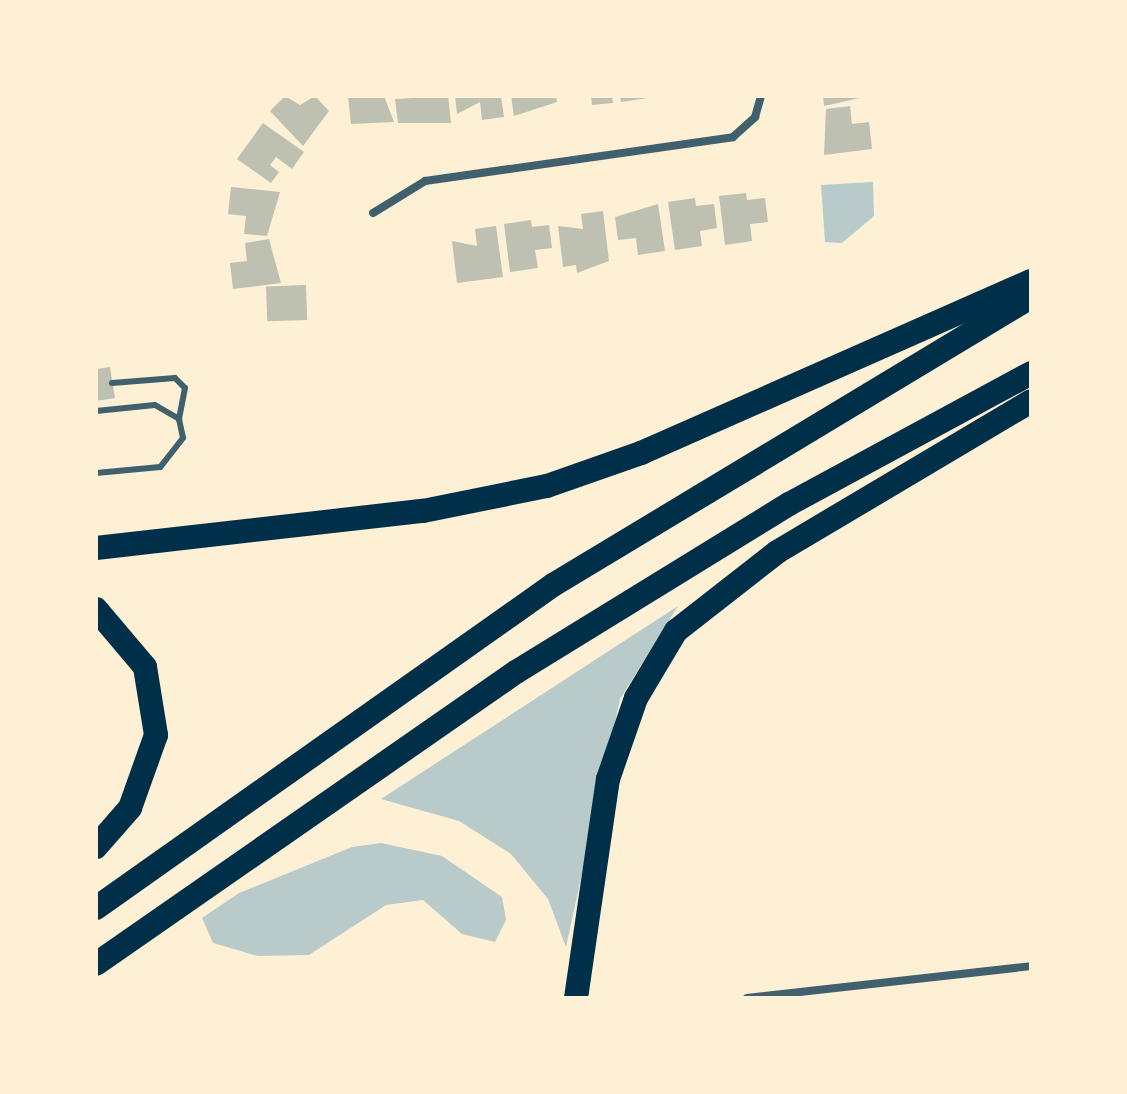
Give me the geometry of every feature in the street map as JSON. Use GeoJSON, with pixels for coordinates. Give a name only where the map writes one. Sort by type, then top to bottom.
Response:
{"type":"FeatureCollection","features":[{"type":"Feature","properties":{"kind":"highway"},"geometry":{"type":"LineString","coordinates":[[96,548],[423,511],[547,486],[641,453],[1031,281]]}},
{"type":"Feature","properties":{"kind":"highway"},"geometry":{"type":"LineString","coordinates":[[96,908],[553,585],[1031,297]]}},
{"type":"Feature","properties":{"kind":"highway"},"geometry":{"type":"LineString","coordinates":[[96,964],[554,648],[789,504],[1031,373]]}},
{"type":"Feature","properties":{"kind":"highway"},"geometry":{"type":"LineString","coordinates":[[576,998],[608,779],[629,712],[676,631],[777,552],[1031,401]]}},
{"type":"Feature","properties":{"kind":"highway"},"geometry":{"type":"LineString","coordinates":[[96,609],[145,667],[156,735],[130,808],[96,847]]}},
{"type":"Feature","properties":{"kind":"street"},"geometry":{"type":"LineString","coordinates":[[373,213],[425,181],[733,137],[755,117],[761,96]]}},
{"type":"Feature","properties":{"kind":"street"},"geometry":{"type":"LineString","coordinates":[[747,998],[1031,966]]}},
{"type":"Feature","properties":{"kind":"lane"},"geometry":{"type":"LineString","coordinates":[[96,473],[160,467],[183,438],[179,419],[185,388],[175,378],[112,383]]}},
{"type":"Feature","properties":{"kind":"lane"},"geometry":{"type":"LineString","coordinates":[[96,411],[155,405],[179,419]]}},
{"type":"Feature","properties":{"kind":"shaded area"},"geometry":{"type":"Polygon","coordinates":[[[873,182],[874,216],[842,243],[825,242],[821,185],[873,182]]]}},
{"type":"Feature","properties":{"kind":"shaded area"},"geometry":{"type":"Polygon","coordinates":[[[678,606],[620,699],[566,947],[548,899],[511,854],[459,821],[381,799],[678,606]]]}},
{"type":"Feature","properties":{"kind":"shaded area"},"geometry":{"type":"Polygon","coordinates":[[[381,843],[442,856],[502,897],[506,920],[495,942],[462,934],[423,900],[386,905],[309,955],[258,956],[213,943],[202,918],[239,893],[352,847],[381,843]]]}},
{"type":"Feature","properties":{"kind":"building"},"geometry":{"type":"Polygon","coordinates":[[[285,96],[300,105],[315,96],[329,111],[303,146],[270,111],[285,96]]]}},
{"type":"Feature","properties":{"kind":"building"},"geometry":{"type":"Polygon","coordinates":[[[348,96],[384,96],[394,122],[351,124],[348,96]]]}},
{"type":"Feature","properties":{"kind":"building"},"geometry":{"type":"Polygon","coordinates":[[[448,96],[451,123],[398,123],[395,99],[448,96]]]}},
{"type":"Feature","properties":{"kind":"building"},"geometry":{"type":"Polygon","coordinates":[[[455,96],[501,96],[504,117],[482,120],[480,102],[457,114],[455,96]]]}},
{"type":"Feature","properties":{"kind":"building"},"geometry":{"type":"Polygon","coordinates":[[[511,96],[556,96],[557,102],[514,116],[511,96]]]}},
{"type":"Feature","properties":{"kind":"building"},"geometry":{"type":"Polygon","coordinates":[[[591,96],[612,96],[613,103],[592,105],[591,96]]]}},
{"type":"Feature","properties":{"kind":"building"},"geometry":{"type":"Polygon","coordinates":[[[620,96],[648,96],[648,98],[621,102],[620,96]]]}},
{"type":"Feature","properties":{"kind":"building"},"geometry":{"type":"Polygon","coordinates":[[[823,96],[860,96],[860,98],[824,106],[823,96]]]}},
{"type":"Feature","properties":{"kind":"building"},"geometry":{"type":"Polygon","coordinates":[[[850,106],[852,124],[869,122],[872,149],[824,155],[826,109],[850,106]]]}},
{"type":"Feature","properties":{"kind":"building"},"geometry":{"type":"Polygon","coordinates":[[[263,123],[304,152],[292,169],[276,157],[270,165],[279,172],[271,183],[237,159],[263,123]]]}},
{"type":"Feature","properties":{"kind":"building"},"geometry":{"type":"Polygon","coordinates":[[[231,187],[280,192],[267,236],[244,234],[246,216],[228,214],[231,187]]]}},
{"type":"Feature","properties":{"kind":"building"},"geometry":{"type":"Polygon","coordinates":[[[746,193],[747,200],[765,198],[768,222],[750,224],[752,241],[725,245],[719,196],[746,193]]]}},
{"type":"Feature","properties":{"kind":"building"},"geometry":{"type":"Polygon","coordinates":[[[695,198],[696,206],[714,204],[717,228],[700,231],[702,246],[675,250],[668,202],[695,198]]]}},
{"type":"Feature","properties":{"kind":"building"},"geometry":{"type":"Polygon","coordinates":[[[658,204],[665,251],[638,255],[636,238],[618,240],[615,217],[658,204]]]}},
{"type":"Feature","properties":{"kind":"building"},"geometry":{"type":"Polygon","coordinates":[[[603,211],[609,261],[577,273],[576,265],[563,267],[558,226],[583,229],[581,214],[603,211]]]}},
{"type":"Feature","properties":{"kind":"building"},"geometry":{"type":"Polygon","coordinates":[[[531,220],[532,227],[549,225],[552,248],[535,250],[538,268],[510,272],[504,224],[531,220]]]}},
{"type":"Feature","properties":{"kind":"building"},"geometry":{"type":"Polygon","coordinates":[[[496,226],[503,277],[457,283],[452,241],[477,246],[475,229],[496,226]]]}},
{"type":"Feature","properties":{"kind":"building"},"geometry":{"type":"Polygon","coordinates":[[[269,239],[281,283],[233,289],[230,263],[247,261],[245,243],[269,239]]]}},
{"type":"Feature","properties":{"kind":"building"},"geometry":{"type":"Polygon","coordinates":[[[306,285],[307,320],[267,321],[266,286],[306,285]]]}},
{"type":"Feature","properties":{"kind":"building"},"geometry":{"type":"Polygon","coordinates":[[[110,367],[115,398],[96,401],[96,369],[110,367]]]}}]}
